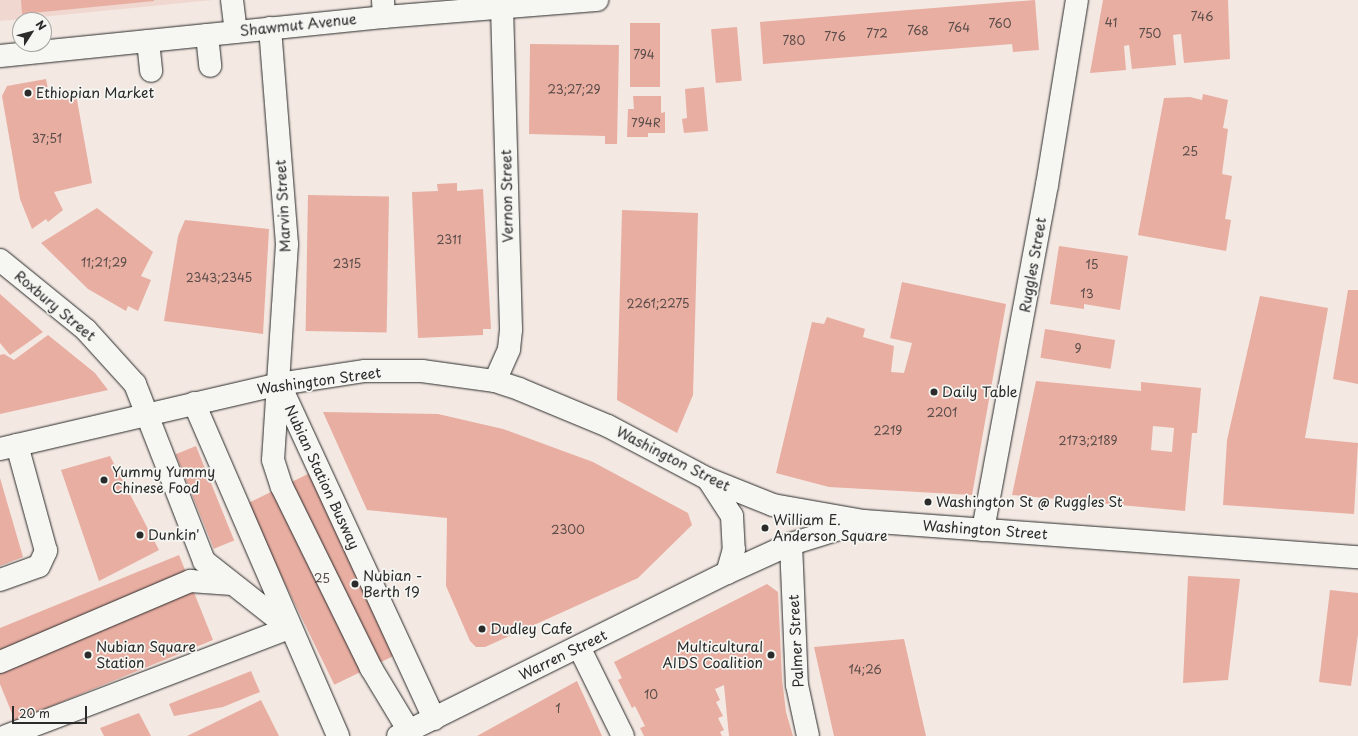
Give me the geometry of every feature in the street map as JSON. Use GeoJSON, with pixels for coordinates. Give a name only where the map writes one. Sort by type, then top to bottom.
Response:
{"type":"FeatureCollection","features":[{"type":"Feature","properties":{"kind":"main road"},"geometry":{"type":"LineString","coordinates":[[232,0],[236,32]]}},
{"type":"Feature","properties":{"kind":"main road","name":"Shawmut Avenue"},"geometry":{"type":"LineString","coordinates":[[0,56],[270,28],[383,8],[502,8],[597,0]]}},
{"type":"Feature","properties":{"kind":"main road","name":"Ruggles Street"},"geometry":{"type":"LineString","coordinates":[[983,530],[1047,185],[1078,0]]}},
{"type":"Feature","properties":{"kind":"main road","name":"Vernon Street"},"geometry":{"type":"LineString","coordinates":[[495,381],[510,349],[511,329],[502,8]]}},
{"type":"Feature","properties":{"kind":"main road","name":"Marvin Street"},"geometry":{"type":"LineString","coordinates":[[270,28],[287,244],[280,384]]}},
{"type":"Feature","properties":{"kind":"main road"},"geometry":{"type":"LineString","coordinates":[[207,35],[210,66]]}},
{"type":"Feature","properties":{"kind":"main road"},"geometry":{"type":"LineString","coordinates":[[148,41],[151,71]]}},
{"type":"Feature","properties":{"kind":"main road","name":"Roxbury Street"},"geometry":{"type":"LineString","coordinates":[[0,260],[86,330],[135,384],[148,413],[204,561],[290,628]]}},
{"type":"Feature","properties":{"kind":"main road","name":"Washington Street"},"geometry":{"type":"LineString","coordinates":[[9,447],[148,413],[280,384],[365,371],[422,371],[495,381],[608,426],[708,479],[773,505],[864,521],[1358,557]]}},
{"type":"Feature","properties":{"kind":"main road","name":"Nubian Station Busway"},"geometry":{"type":"LineString","coordinates":[[280,384],[434,718]]}},
{"type":"Feature","properties":{"kind":"main road","name":"Nubian Station Busway"},"geometry":{"type":"LineString","coordinates":[[280,384],[274,460],[282,487],[403,733]]}},
{"type":"Feature","properties":{"kind":"main road"},"geometry":{"type":"LineString","coordinates":[[194,403],[338,736]]}},
{"type":"Feature","properties":{"kind":"main road"},"geometry":{"type":"LineString","coordinates":[[0,580],[39,566],[46,551],[9,447]]}},
{"type":"Feature","properties":{"kind":"main road"},"geometry":{"type":"LineString","coordinates":[[708,479],[732,516],[734,549],[727,573]]}},
{"type":"Feature","properties":{"kind":"main road","name":"Warren Street"},"geometry":{"type":"LineString","coordinates":[[403,733],[727,573],[791,544],[864,521]]}},
{"type":"Feature","properties":{"kind":"main road","name":"Palmer Street"},"geometry":{"type":"LineString","coordinates":[[791,544],[797,685],[808,736]]}},
{"type":"Feature","properties":{"kind":"main road"},"geometry":{"type":"LineString","coordinates":[[0,662],[190,581],[232,584]]}},
{"type":"Feature","properties":{"kind":"main road"},"geometry":{"type":"LineString","coordinates":[[6,736],[290,628]]}},
{"type":"Feature","properties":{"kind":"main road"},"geometry":{"type":"LineString","coordinates":[[579,647],[623,736]]}},
{"type":"Feature","properties":{"kind":"shaded area"},"geometry":{"type":"Polygon","coordinates":[[[0,0],[213,0],[52,16],[52,12],[12,12],[12,20],[0,21],[0,0]]]}},
{"type":"Feature","properties":{"kind":"building"},"geometry":{"type":"Polygon","coordinates":[[[21,0],[154,0],[42,12],[22,12],[21,0]]]}},
{"type":"Feature","properties":{"kind":"building"},"geometry":{"type":"Polygon","coordinates":[[[1035,0],[1039,50],[1013,52],[1012,44],[763,64],[760,22],[1035,0]]]}},
{"type":"Feature","properties":{"kind":"building"},"geometry":{"type":"Polygon","coordinates":[[[1103,0],[1228,0],[1230,59],[1184,63],[1181,34],[1173,35],[1176,65],[1132,69],[1129,45],[1124,46],[1126,70],[1090,73],[1103,0]]]}},
{"type":"Feature","properties":{"kind":"building"},"geometry":{"type":"Polygon","coordinates":[[[630,23],[660,23],[660,87],[630,87],[630,23]]]}},
{"type":"Feature","properties":{"kind":"building"},"geometry":{"type":"Polygon","coordinates":[[[737,27],[742,81],[716,83],[711,29],[737,27]]]}},
{"type":"Feature","properties":{"kind":"building"},"geometry":{"type":"Polygon","coordinates":[[[530,44],[619,45],[617,144],[605,144],[605,136],[529,134],[530,44]]]}},
{"type":"Feature","properties":{"kind":"building"},"geometry":{"type":"Polygon","coordinates":[[[46,79],[49,94],[75,89],[92,183],[54,192],[63,210],[48,222],[46,219],[32,229],[20,199],[2,96],[7,86],[46,79]]]}},
{"type":"Feature","properties":{"kind":"building"},"geometry":{"type":"Polygon","coordinates":[[[704,87],[708,131],[684,133],[682,119],[687,118],[685,89],[704,87]]]}},
{"type":"Feature","properties":{"kind":"building"},"geometry":{"type":"Polygon","coordinates":[[[1203,94],[1228,100],[1223,128],[1228,129],[1222,174],[1232,176],[1225,219],[1231,220],[1226,251],[1138,235],[1164,98],[1190,97],[1202,100],[1203,94]]]}},
{"type":"Feature","properties":{"kind":"building"},"geometry":{"type":"Polygon","coordinates":[[[633,96],[661,96],[661,113],[665,112],[665,133],[648,133],[648,137],[627,137],[628,109],[634,109],[633,96]]]}},
{"type":"Feature","properties":{"kind":"building"},"geometry":{"type":"Polygon","coordinates":[[[457,183],[457,191],[483,189],[491,329],[483,329],[483,335],[418,338],[412,192],[438,191],[437,184],[457,183]]]}},
{"type":"Feature","properties":{"kind":"building"},"geometry":{"type":"Polygon","coordinates":[[[308,195],[389,196],[387,332],[306,331],[308,195]]]}},
{"type":"Feature","properties":{"kind":"building"},"geometry":{"type":"Polygon","coordinates":[[[97,208],[153,252],[141,276],[151,280],[138,311],[128,306],[126,311],[88,289],[41,243],[97,208]]]}},
{"type":"Feature","properties":{"kind":"building"},"geometry":{"type":"Polygon","coordinates":[[[622,210],[698,213],[693,395],[677,433],[617,400],[622,210]]]}},
{"type":"Feature","properties":{"kind":"building"},"geometry":{"type":"Polygon","coordinates":[[[185,220],[269,229],[263,334],[164,321],[178,236],[185,220]]]}},
{"type":"Feature","properties":{"kind":"building"},"geometry":{"type":"Polygon","coordinates":[[[1059,246],[1128,256],[1120,310],[1084,304],[1084,309],[1050,304],[1059,246]]]}},
{"type":"Feature","properties":{"kind":"building"},"geometry":{"type":"Polygon","coordinates":[[[902,282],[1006,304],[972,495],[829,487],[776,473],[812,322],[824,324],[827,317],[865,329],[863,337],[894,346],[891,372],[904,373],[912,343],[890,338],[902,282]]]}},
{"type":"Feature","properties":{"kind":"building"},"geometry":{"type":"Polygon","coordinates":[[[1348,290],[1358,290],[1358,384],[1333,379],[1348,290]]]}},
{"type":"Feature","properties":{"kind":"building"},"geometry":{"type":"Polygon","coordinates":[[[0,294],[43,332],[10,355],[0,343],[0,294]]]}},
{"type":"Feature","properties":{"kind":"building"},"geometry":{"type":"Polygon","coordinates":[[[1260,296],[1328,308],[1305,438],[1358,443],[1354,514],[1223,505],[1227,440],[1260,296]]]}},
{"type":"Feature","properties":{"kind":"building"},"geometry":{"type":"Polygon","coordinates":[[[1045,329],[1115,340],[1111,369],[1040,358],[1045,329]]]}},
{"type":"Feature","properties":{"kind":"building"},"geometry":{"type":"Polygon","coordinates":[[[48,335],[95,373],[108,390],[0,414],[0,355],[4,354],[14,360],[48,335]]]}},
{"type":"Feature","properties":{"kind":"building"},"geometry":{"type":"Polygon","coordinates":[[[1036,381],[1141,391],[1141,382],[1201,388],[1197,433],[1192,433],[1185,511],[1012,495],[1036,381]],[[1153,426],[1151,450],[1172,452],[1174,428],[1153,426]]]}},
{"type":"Feature","properties":{"kind":"building"},"geometry":{"type":"Polygon","coordinates":[[[323,412],[438,414],[503,429],[593,462],[688,513],[692,525],[638,578],[485,647],[476,647],[470,641],[446,586],[447,518],[367,510],[323,412]]]}},
{"type":"Feature","properties":{"kind":"building"},"geometry":{"type":"Polygon","coordinates":[[[196,446],[234,541],[214,549],[176,454],[196,446]]]}},
{"type":"Feature","properties":{"kind":"building"},"geometry":{"type":"Polygon","coordinates":[[[110,456],[159,550],[99,581],[61,470],[110,456]]]}},
{"type":"Feature","properties":{"kind":"building"},"geometry":{"type":"Polygon","coordinates":[[[310,473],[398,654],[334,685],[246,504],[310,473]]]}},
{"type":"Feature","properties":{"kind":"building"},"geometry":{"type":"Polygon","coordinates":[[[0,478],[23,557],[0,566],[0,478]]]}},
{"type":"Feature","properties":{"kind":"building"},"geometry":{"type":"Polygon","coordinates":[[[179,555],[213,640],[15,721],[0,684],[0,628],[179,555]]]}},
{"type":"Feature","properties":{"kind":"building"},"geometry":{"type":"Polygon","coordinates":[[[1188,576],[1240,579],[1228,680],[1183,683],[1188,576]]]}},
{"type":"Feature","properties":{"kind":"building"},"geometry":{"type":"Polygon","coordinates":[[[767,584],[778,592],[782,679],[786,712],[793,736],[729,736],[724,685],[715,689],[720,700],[716,702],[723,716],[718,718],[724,730],[720,732],[722,736],[644,736],[640,728],[645,726],[635,706],[632,708],[618,680],[622,678],[614,662],[767,584]]]}},
{"type":"Feature","properties":{"kind":"building"},"geometry":{"type":"Polygon","coordinates":[[[1330,590],[1358,593],[1358,634],[1351,686],[1319,682],[1330,590]]]}},
{"type":"Feature","properties":{"kind":"building"},"geometry":{"type":"Polygon","coordinates":[[[904,639],[926,736],[834,736],[814,647],[904,639]]]}},
{"type":"Feature","properties":{"kind":"building"},"geometry":{"type":"Polygon","coordinates":[[[251,671],[260,692],[223,707],[174,716],[169,704],[251,671]]]}},
{"type":"Feature","properties":{"kind":"building"},"geometry":{"type":"Polygon","coordinates":[[[577,681],[602,736],[477,736],[577,681]]]}},
{"type":"Feature","properties":{"kind":"building"},"geometry":{"type":"Polygon","coordinates":[[[261,700],[279,736],[187,736],[261,700]]]}},
{"type":"Feature","properties":{"kind":"building"},"geometry":{"type":"Polygon","coordinates":[[[139,713],[151,736],[104,736],[100,728],[139,713]]]}},
{"type":"Feature","properties":{"kind":"place","name":"Ethiopian Market"},"geometry":{"type":"Point","coordinates":[28,93]}},
{"type":"Feature","properties":{"kind":"place","name":"Daily Table"},"geometry":{"type":"Point","coordinates":[934,392]}},
{"type":"Feature","properties":{"kind":"place","name":"Yummy Yummy Chinese Food"},"geometry":{"type":"Point","coordinates":[104,480]}},
{"type":"Feature","properties":{"kind":"place","name":"Washington St @ Ruggles St"},"geometry":{"type":"Point","coordinates":[928,502]}},
{"type":"Feature","properties":{"kind":"place","name":"William E. Anderson Square"},"geometry":{"type":"Point","coordinates":[765,528]}},
{"type":"Feature","properties":{"kind":"place","name":"Dunkin'"},"geometry":{"type":"Point","coordinates":[140,535]}},
{"type":"Feature","properties":{"kind":"place","name":"Nubian - Berth 19"},"geometry":{"type":"Point","coordinates":[355,584]}},
{"type":"Feature","properties":{"kind":"place","name":"Dudley Cafe"},"geometry":{"type":"Point","coordinates":[482,629]}},
{"type":"Feature","properties":{"kind":"place","name":"Nubian Square Station"},"geometry":{"type":"Point","coordinates":[88,655]}},
{"type":"Feature","properties":{"kind":"place","name":"Multicultural AIDS Coalition"},"geometry":{"type":"Point","coordinates":[771,655]}}]}
